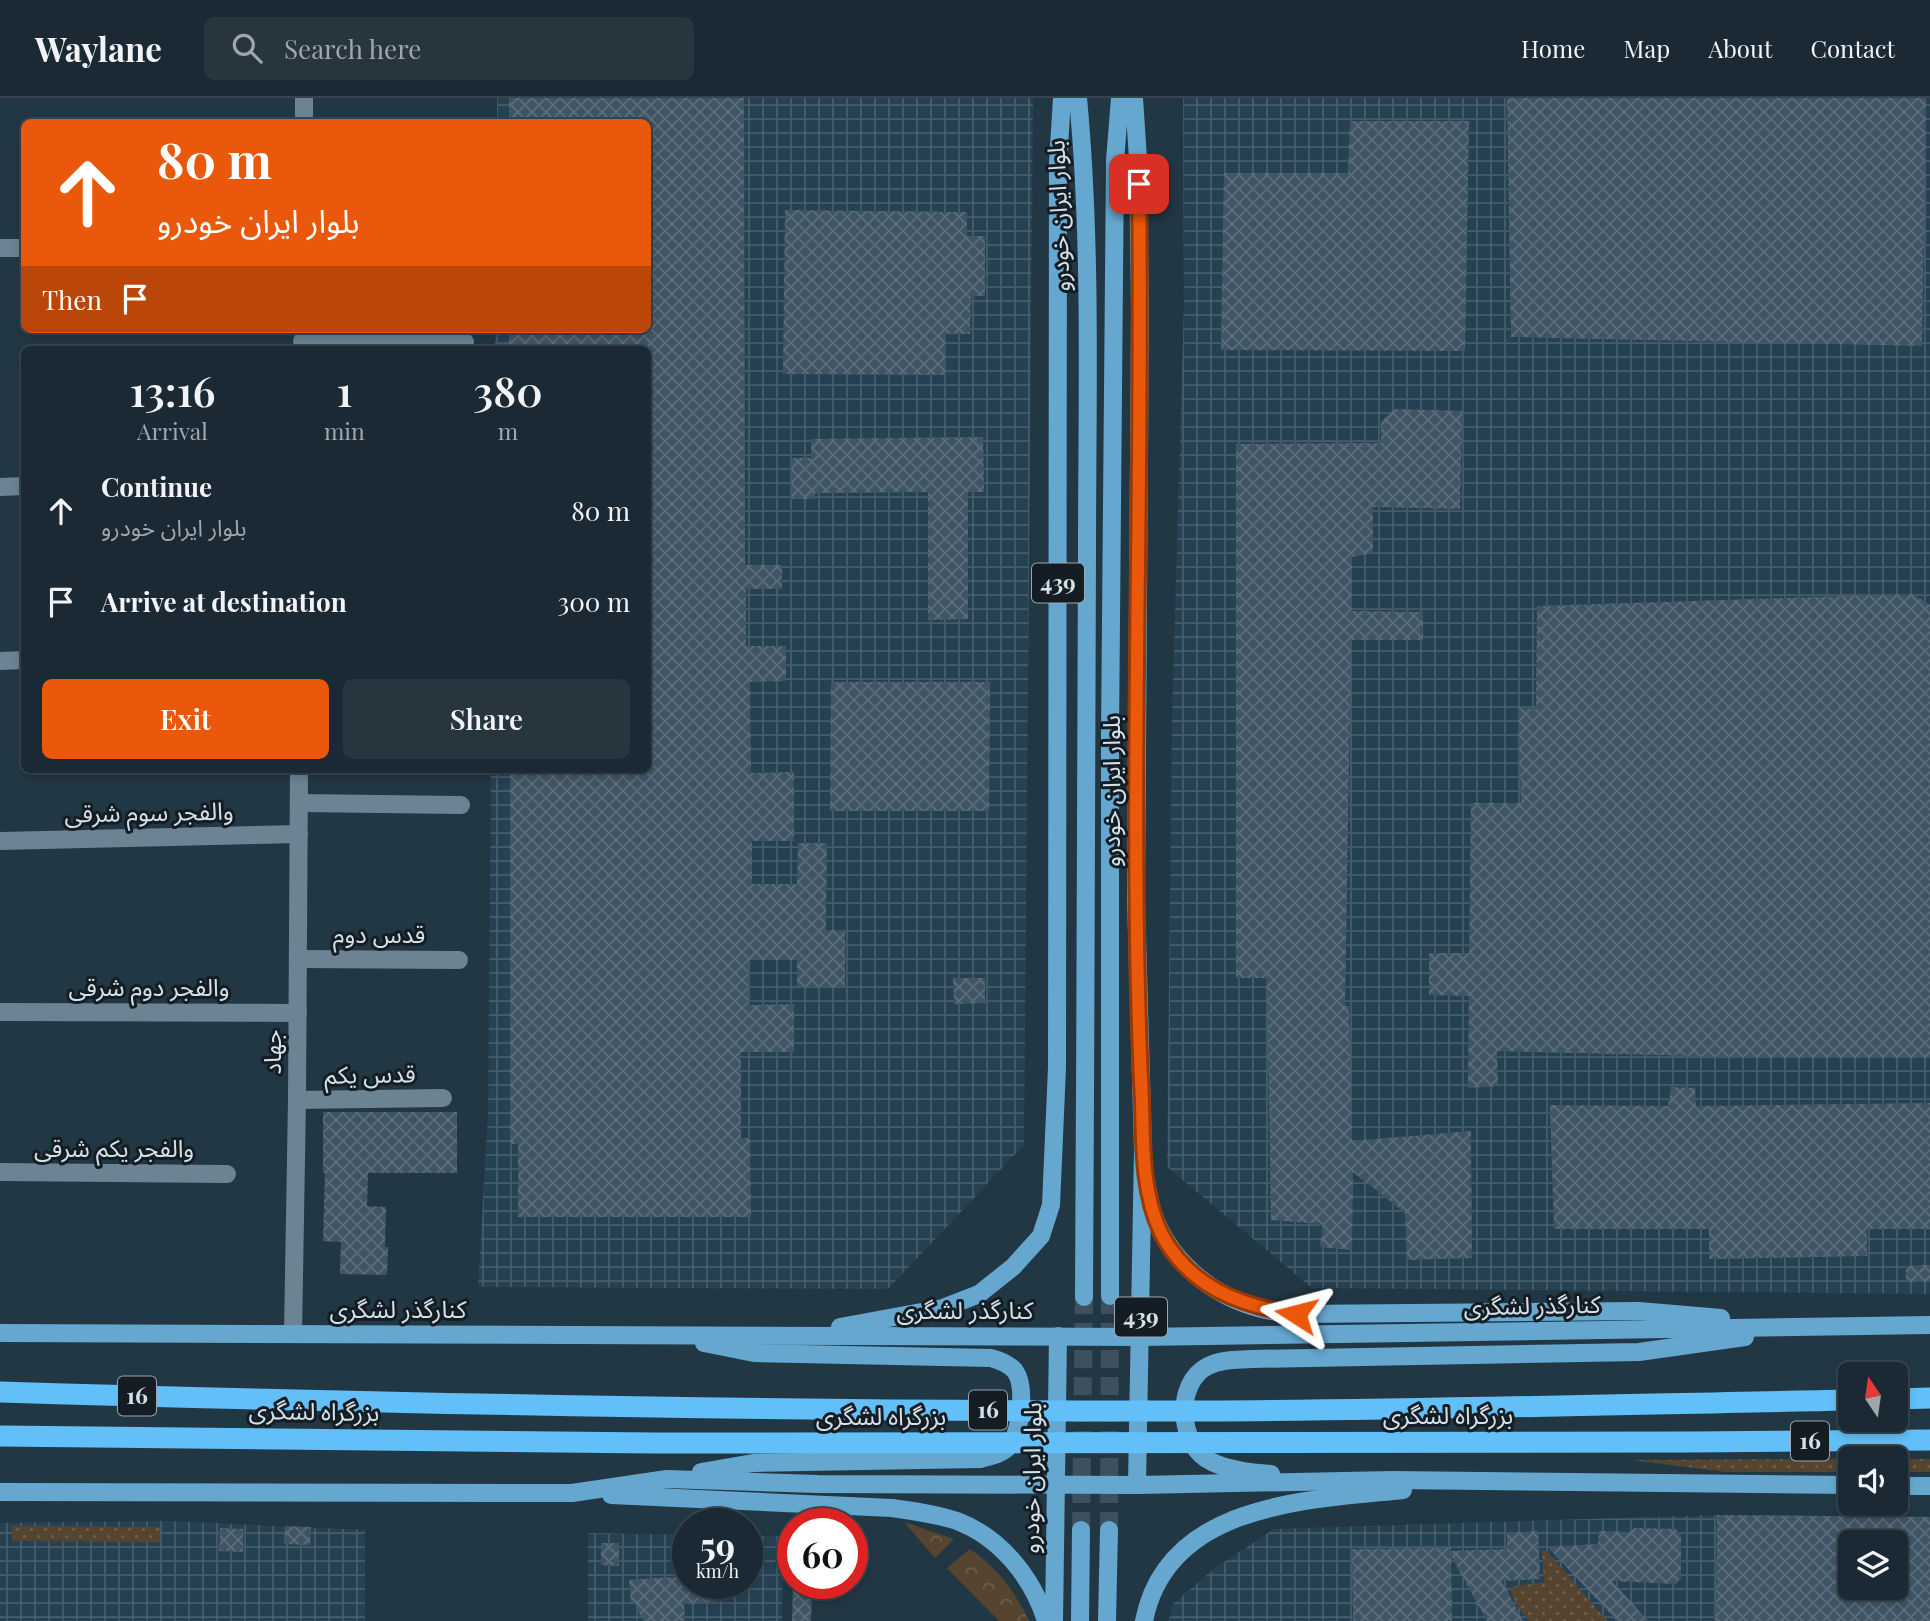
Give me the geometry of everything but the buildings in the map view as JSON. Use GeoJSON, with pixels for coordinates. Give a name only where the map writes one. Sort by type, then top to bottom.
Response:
{"type":"FeatureCollection","features":[{"type":"Feature","properties":{"kind":"highway","name":"بزرگراه لشگری"},"geometry":{"type":"LineString","coordinates":[[0,1392],[275,1400],[953,1410],[1211,1410],[1838,1400]]}},
{"type":"Feature","properties":{"kind":"highway"},"geometry":{"type":"LineString","coordinates":[[1908,1399],[1930,1398]]}},
{"type":"Feature","properties":{"kind":"highway","name":"بزرگراه لشگری"},"geometry":{"type":"LineString","coordinates":[[0,1436],[654,1443],[1930,1440]]}},
{"type":"Feature","properties":{"kind":"main road","name":"بلوار ایران خودرو"},"geometry":{"type":"LineString","coordinates":[[791,1335],[943,1308],[979,1294],[1013,1267],[1041,1236],[1051,1205],[1056,1114],[1058,163],[1062,98]]}},
{"type":"Feature","properties":{"kind":"main road","name":"بلوار ایران خودرو"},"geometry":{"type":"LineString","coordinates":[[1078,98],[1084,160],[1087,272],[1084,1297]]}},
{"type":"Feature","properties":{"kind":"main road","name":"بلوار ایران خودرو"},"geometry":{"type":"LineString","coordinates":[[1110,1296],[1110,734],[1115,161],[1120,98]]}},
{"type":"Feature","properties":{"kind":"main road","name":"بلوار ایران خودرو"},"geometry":{"type":"LineString","coordinates":[[1134,98],[1139,159],[1140,308],[1136,898],[1143,1150],[1137,1485]]}},
{"type":"Feature","properties":{"kind":"main road"},"geometry":{"type":"LineString","coordinates":[[1143,1150],[1150,1203],[1162,1234],[1182,1264],[1214,1291],[1259,1309],[1296,1314],[1639,1311],[1815,1326]]}},
{"type":"Feature","properties":{"kind":"main road","name":"کنارگذر لشگری"},"geometry":{"type":"LineString","coordinates":[[0,1333],[1140,1337],[1930,1325]]}},
{"type":"Feature","properties":{"kind":"main road"},"geometry":{"type":"LineString","coordinates":[[1393,1480],[1262,1473],[1211,1462],[1197,1450],[1189,1436],[1185,1402],[1188,1388],[1208,1366],[1225,1360],[1639,1352],[1815,1326]]}},
{"type":"Feature","properties":{"kind":"main road"},"geometry":{"type":"LineString","coordinates":[[572,1493],[753,1463],[980,1459],[998,1454],[1009,1447],[1017,1433],[1020,1390],[1017,1373],[1006,1363],[991,1358],[754,1353],[662,1335]]}},
{"type":"Feature","properties":{"kind":"main road","name":"بلوار ایران خودرو"},"geometry":{"type":"LineString","coordinates":[[1054,1621],[1058,1336]]}},
{"type":"Feature","properties":{"kind":"main road"},"geometry":{"type":"LineString","coordinates":[[667,1479],[818,1484],[1137,1485],[1393,1480],[1838,1485]]}},
{"type":"Feature","properties":{"kind":"main road"},"geometry":{"type":"LineString","coordinates":[[1144,1621],[1153,1588],[1167,1565],[1191,1542],[1222,1523],[1252,1513],[1327,1498],[1488,1481]]}},
{"type":"Feature","properties":{"kind":"main road"},"geometry":{"type":"LineString","coordinates":[[1908,1486],[1930,1486]]}},
{"type":"Feature","properties":{"kind":"main road"},"geometry":{"type":"LineString","coordinates":[[0,1492],[572,1493],[892,1508],[959,1522],[987,1538],[1011,1559],[1040,1601],[1046,1621]]}},
{"type":"Feature","properties":{"kind":"main road","name":"بلوار ایران خودرو"},"geometry":{"type":"LineString","coordinates":[[1080,1621],[1081,1530]]}},
{"type":"Feature","properties":{"kind":"main road"},"geometry":{"type":"LineString","coordinates":[[1107,1621],[1109,1530]]}},
{"type":"Feature","properties":{"kind":"street"},"geometry":{"type":"LineString","coordinates":[[304,98],[304,119]]}},
{"type":"Feature","properties":{"kind":"street"},"geometry":{"type":"LineString","coordinates":[[0,248],[21,248]]}},
{"type":"Feature","properties":{"kind":"street"},"geometry":{"type":"LineString","coordinates":[[302,340],[465,342]]}},
{"type":"Feature","properties":{"kind":"street"},"geometry":{"type":"LineString","coordinates":[[0,486],[21,486]]}},
{"type":"Feature","properties":{"kind":"street"},"geometry":{"type":"LineString","coordinates":[[0,661],[21,660]]}},
{"type":"Feature","properties":{"kind":"street","name":"جهاد"},"geometry":{"type":"LineString","coordinates":[[293,1334],[299,773]]}},
{"type":"Feature","properties":{"kind":"street"},"geometry":{"type":"LineString","coordinates":[[299,803],[461,805]]}},
{"type":"Feature","properties":{"kind":"street","name":"والفجر سوم شرقی"},"geometry":{"type":"LineString","coordinates":[[0,841],[299,834]]}},
{"type":"Feature","properties":{"kind":"street","name":"قدس دوم"},"geometry":{"type":"LineString","coordinates":[[298,959],[459,960]]}},
{"type":"Feature","properties":{"kind":"street","name":"والفجر دوم شرقی"},"geometry":{"type":"LineString","coordinates":[[0,1012],[298,1013]]}},
{"type":"Feature","properties":{"kind":"street","name":"قدس یکم"},"geometry":{"type":"LineString","coordinates":[[297,1100],[443,1098]]}},
{"type":"Feature","properties":{"kind":"street","name":"والفجر یکم شرقی"},"geometry":{"type":"LineString","coordinates":[[0,1172],[227,1174]]}},
{"type":"Feature","properties":{"kind":"shaded area"},"geometry":{"type":"Polygon","coordinates":[[[497,98],[1033,98],[1024,1145],[888,1289],[478,1287],[488,1117],[491,773],[651,773],[651,346],[495,346],[495,333],[651,333],[651,119],[497,119],[497,98]]]}},
{"type":"Feature","properties":{"kind":"shaded area"},"geometry":{"type":"Polygon","coordinates":[[[1183,98],[1930,98],[1930,1294],[1312,1288],[1167,1167],[1172,718],[1184,304],[1183,98]]]}},
{"type":"Feature","properties":{"kind":"shaded area"},"geometry":{"type":"Polygon","coordinates":[[[1717,1515],[1930,1517],[1930,1621],[1169,1621],[1172,1605],[1215,1568],[1274,1529],[1717,1515]]]}},
{"type":"Feature","properties":{"kind":"shaded area"},"geometry":{"type":"Polygon","coordinates":[[[168,1521],[365,1530],[365,1621],[0,1621],[0,1523],[168,1521]]]}},
{"type":"Feature","properties":{"kind":"shaded area"},"geometry":{"type":"Polygon","coordinates":[[[588,1533],[672,1535],[672,1599],[763,1599],[763,1536],[777,1536],[777,1599],[782,1599],[782,1621],[588,1621],[588,1533]]]}},
{"type":"Feature","properties":{"kind":"green space"},"geometry":{"type":"Polygon","coordinates":[[[1838,1459],[1838,1472],[1726,1472],[1631,1460],[1838,1459]]]}},
{"type":"Feature","properties":{"kind":"green space"},"geometry":{"type":"Polygon","coordinates":[[[1908,1459],[1930,1459],[1930,1472],[1908,1472],[1908,1459]]]}},
{"type":"Feature","properties":{"kind":"green space"},"geometry":{"type":"Polygon","coordinates":[[[904,1522],[954,1539],[935,1558],[904,1522]]]}},
{"type":"Feature","properties":{"kind":"green space"},"geometry":{"type":"Polygon","coordinates":[[[12,1526],[160,1527],[160,1542],[12,1541],[12,1526]]]}},
{"type":"Feature","properties":{"kind":"green space"},"geometry":{"type":"Polygon","coordinates":[[[970,1549],[1005,1581],[1029,1621],[999,1621],[947,1568],[970,1549]]]}},
{"type":"Feature","properties":{"kind":"green space"},"geometry":{"type":"Polygon","coordinates":[[[1542,1550],[1547,1551],[1607,1621],[1529,1621],[1517,1605],[1509,1587],[1544,1582],[1542,1550]]]}},
{"type":"Feature","properties":{"kind":"tunnel"},"geometry":{"type":"LineString","coordinates":[[1109,1530],[1110,1296]]}},
{"type":"Feature","properties":{"kind":"tunnel"},"geometry":{"type":"LineString","coordinates":[[1081,1530],[1084,1297]]}},
{"type":"Feature","properties":{"kind":"route"},"geometry":{"type":"LineString","coordinates":[[1139,184],[1136,898],[1143,1150],[1150,1203],[1162,1234],[1182,1264],[1214,1291],[1259,1309],[1296,1314]]}}]}
